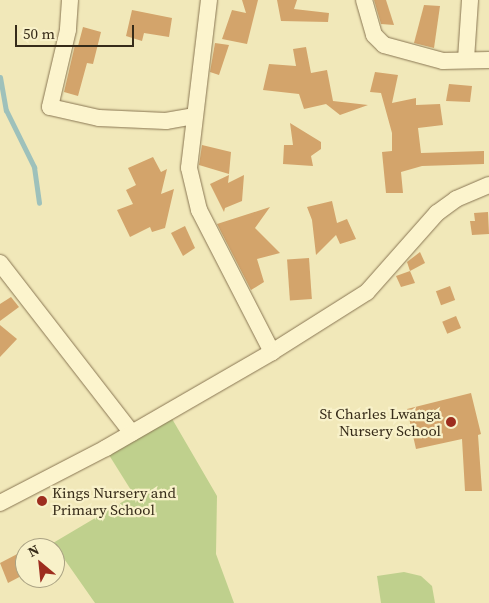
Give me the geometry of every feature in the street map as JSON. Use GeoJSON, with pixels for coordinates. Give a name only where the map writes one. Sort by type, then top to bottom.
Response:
{"type":"FeatureCollection","features":[{"type":"Feature","properties":{"kind":"street"},"geometry":{"type":"LineString","coordinates":[[70,0],[66,39],[50,107],[99,118],[166,121],[194,116]]}},
{"type":"Feature","properties":{"kind":"street"},"geometry":{"type":"LineString","coordinates":[[209,0],[189,168],[198,210],[272,352]]}},
{"type":"Feature","properties":{"kind":"street"},"geometry":{"type":"LineString","coordinates":[[364,0],[374,35],[384,45],[443,61],[489,60]]}},
{"type":"Feature","properties":{"kind":"street"},"geometry":{"type":"LineString","coordinates":[[466,59],[470,0]]}},
{"type":"Feature","properties":{"kind":"street"},"geometry":{"type":"LineString","coordinates":[[0,503],[132,433],[272,352],[367,292],[437,213],[456,199],[489,185]]}},
{"type":"Feature","properties":{"kind":"street"},"geometry":{"type":"LineString","coordinates":[[0,263],[132,433]]}},
{"type":"Feature","properties":{"kind":"green space"},"geometry":{"type":"Polygon","coordinates":[[[171,417],[217,496],[216,554],[234,603],[95,603],[65,560],[65,538],[61,538],[134,495],[109,455],[171,417]]]}},
{"type":"Feature","properties":{"kind":"green space"},"geometry":{"type":"Polygon","coordinates":[[[404,572],[421,576],[432,586],[435,603],[381,603],[377,576],[404,572]]]}},
{"type":"Feature","properties":{"kind":"building"},"geometry":{"type":"Polygon","coordinates":[[[242,0],[258,0],[247,44],[222,39],[232,10],[246,13],[242,0]]]}},
{"type":"Feature","properties":{"kind":"building"},"geometry":{"type":"Polygon","coordinates":[[[277,0],[297,0],[294,9],[329,13],[328,22],[281,21],[277,0]]]}},
{"type":"Feature","properties":{"kind":"building"},"geometry":{"type":"Polygon","coordinates":[[[374,0],[386,0],[394,25],[381,24],[374,0]]]}},
{"type":"Feature","properties":{"kind":"building"},"geometry":{"type":"Polygon","coordinates":[[[424,5],[440,6],[434,48],[414,43],[424,5]]]}},
{"type":"Feature","properties":{"kind":"building"},"geometry":{"type":"Polygon","coordinates":[[[132,10],[172,18],[169,37],[144,33],[142,41],[126,36],[132,10]]]}},
{"type":"Feature","properties":{"kind":"building"},"geometry":{"type":"Polygon","coordinates":[[[83,27],[101,32],[93,64],[87,63],[78,96],[64,92],[75,45],[78,46],[83,27]]]}},
{"type":"Feature","properties":{"kind":"building"},"geometry":{"type":"Polygon","coordinates":[[[215,43],[229,45],[219,75],[210,72],[215,43]]]}},
{"type":"Feature","properties":{"kind":"building"},"geometry":{"type":"Polygon","coordinates":[[[306,47],[311,73],[327,70],[333,101],[368,105],[340,115],[326,104],[304,109],[299,94],[263,90],[269,64],[296,66],[293,49],[306,47]]]}},
{"type":"Feature","properties":{"kind":"building"},"geometry":{"type":"Polygon","coordinates":[[[375,72],[398,75],[392,103],[416,98],[416,105],[440,104],[443,125],[418,128],[421,153],[484,151],[484,164],[422,166],[401,172],[403,193],[386,193],[382,152],[392,151],[392,133],[381,93],[370,92],[375,72]]]}},
{"type":"Feature","properties":{"kind":"building"},"geometry":{"type":"Polygon","coordinates":[[[449,84],[472,86],[470,102],[446,101],[449,84]]]}},
{"type":"Feature","properties":{"kind":"building"},"geometry":{"type":"Polygon","coordinates":[[[290,123],[321,142],[321,149],[311,156],[313,166],[283,164],[284,145],[293,145],[290,123]]]}},
{"type":"Feature","properties":{"kind":"building"},"geometry":{"type":"Polygon","coordinates":[[[202,145],[231,152],[229,174],[199,165],[202,145]]]}},
{"type":"Feature","properties":{"kind":"building"},"geometry":{"type":"Polygon","coordinates":[[[153,157],[161,172],[167,169],[161,194],[174,189],[165,228],[152,232],[150,227],[130,237],[117,210],[133,204],[126,190],[136,185],[128,168],[153,157]]]}},
{"type":"Feature","properties":{"kind":"building"},"geometry":{"type":"Polygon","coordinates":[[[229,175],[228,183],[244,175],[242,201],[225,208],[224,212],[210,184],[229,175]]]}},
{"type":"Feature","properties":{"kind":"building"},"geometry":{"type":"Polygon","coordinates":[[[332,201],[337,223],[347,219],[356,239],[340,244],[336,235],[316,255],[312,220],[307,207],[332,201]]]}},
{"type":"Feature","properties":{"kind":"building"},"geometry":{"type":"Polygon","coordinates":[[[270,207],[255,228],[280,253],[257,259],[264,282],[251,290],[217,224],[270,207]]]}},
{"type":"Feature","properties":{"kind":"building"},"geometry":{"type":"Polygon","coordinates":[[[488,212],[489,234],[472,235],[470,221],[475,221],[474,213],[488,212]]]}},
{"type":"Feature","properties":{"kind":"building"},"geometry":{"type":"Polygon","coordinates":[[[185,226],[195,248],[183,256],[171,233],[185,226]]]}},
{"type":"Feature","properties":{"kind":"building"},"geometry":{"type":"Polygon","coordinates":[[[420,252],[425,263],[410,271],[407,262],[420,252]]]}},
{"type":"Feature","properties":{"kind":"building"},"geometry":{"type":"Polygon","coordinates":[[[309,258],[312,299],[290,300],[287,260],[309,258]]]}},
{"type":"Feature","properties":{"kind":"building"},"geometry":{"type":"Polygon","coordinates":[[[410,271],[415,283],[401,287],[396,276],[410,271]]]}},
{"type":"Feature","properties":{"kind":"building"},"geometry":{"type":"Polygon","coordinates":[[[450,286],[455,300],[441,305],[436,291],[450,286]]]}},
{"type":"Feature","properties":{"kind":"building"},"geometry":{"type":"Polygon","coordinates":[[[11,297],[19,307],[0,321],[0,304],[11,297]]]}},
{"type":"Feature","properties":{"kind":"building"},"geometry":{"type":"Polygon","coordinates":[[[456,316],[461,328],[447,334],[442,322],[456,316]]]}},
{"type":"Feature","properties":{"kind":"building"},"geometry":{"type":"Polygon","coordinates":[[[0,325],[17,339],[0,357],[0,325]]]}},
{"type":"Feature","properties":{"kind":"building"},"geometry":{"type":"Polygon","coordinates":[[[471,393],[481,434],[478,435],[482,491],[465,491],[462,439],[416,449],[407,409],[471,393]]]}},
{"type":"Feature","properties":{"kind":"building"},"geometry":{"type":"Polygon","coordinates":[[[15,555],[15,579],[8,583],[0,563],[15,555]]]}},
{"type":"Feature","properties":{"kind":"waterway"},"geometry":{"type":"LineString","coordinates":[[0,77],[6,110],[34,167],[39,203]]}},
{"type":"Feature","properties":{"kind":"place","name":"St Charles Lwanga Nursery School"},"geometry":{"type":"Point","coordinates":[451,422]}},
{"type":"Feature","properties":{"kind":"place","name":"Kings Nursery and Primary School"},"geometry":{"type":"Point","coordinates":[42,501]}}]}
